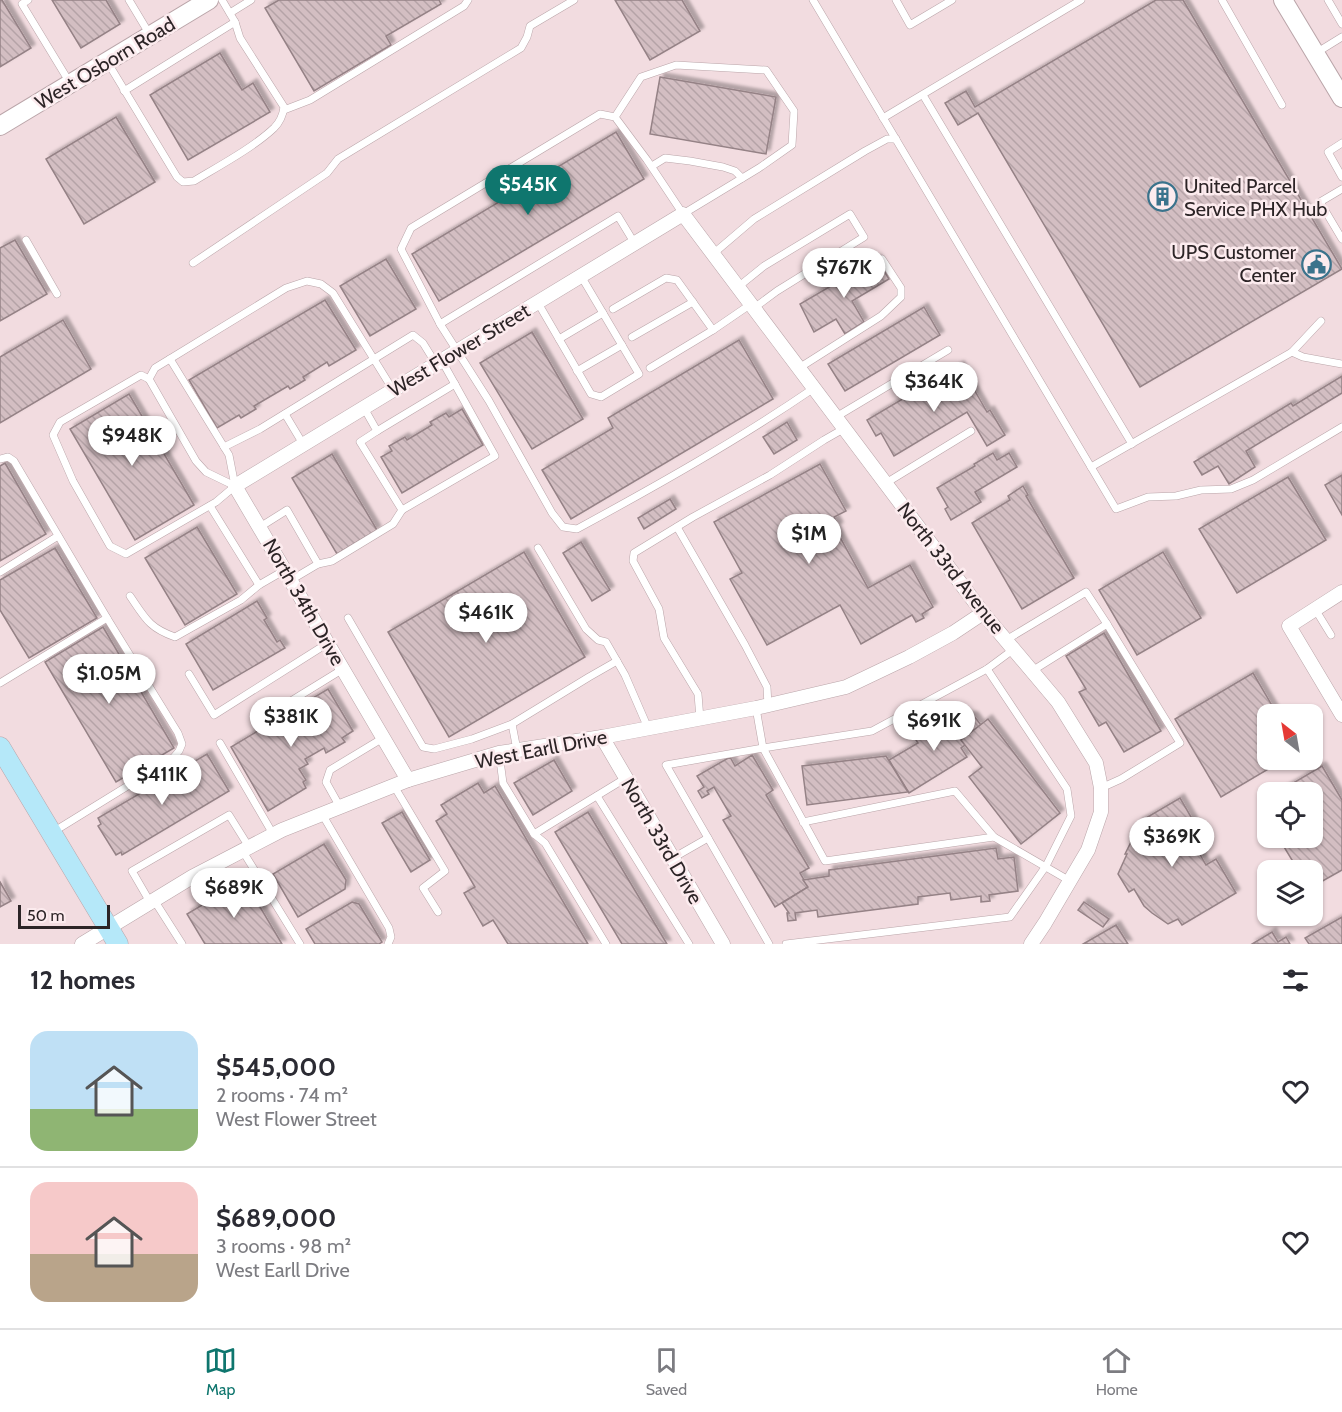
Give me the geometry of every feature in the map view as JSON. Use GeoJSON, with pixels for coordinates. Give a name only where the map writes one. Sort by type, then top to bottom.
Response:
{"type":"FeatureCollection","features":[{"type":"Feature","properties":{"kind":"main road"},"geometry":{"type":"LineString","coordinates":[[0,747],[113,936]]}},
{"type":"Feature","properties":{"kind":"street","name":"West Osborn Road"},"geometry":{"type":"LineString","coordinates":[[0,126],[209,0]]}},
{"type":"Feature","properties":{"kind":"street"},"geometry":{"type":"LineString","coordinates":[[1283,0],[1342,98]]}},
{"type":"Feature","properties":{"kind":"street","name":"North 33rd Avenue"},"geometry":{"type":"LineString","coordinates":[[683,214],[983,613],[1058,702],[1096,763],[1101,788],[1101,812],[1088,850],[1031,944]]}},
{"type":"Feature","properties":{"kind":"street","name":"West Flower Street"},"geometry":{"type":"LineString","coordinates":[[235,486],[683,214]]}},
{"type":"Feature","properties":{"kind":"street","name":"North 34th Drive"},"geometry":{"type":"LineString","coordinates":[[235,486],[408,780]]}},
{"type":"Feature","properties":{"kind":"street"},"geometry":{"type":"LineString","coordinates":[[1342,592],[1288,626],[1342,715]]}},
{"type":"Feature","properties":{"kind":"street","name":"West Earll Drive"},"geometry":{"type":"LineString","coordinates":[[82,944],[113,936],[152,901],[273,834],[408,780],[499,753],[602,737],[762,707],[846,687],[909,657],[953,633],[983,613]]}},
{"type":"Feature","properties":{"kind":"street","name":"North 33rd Drive"},"geometry":{"type":"LineString","coordinates":[[602,737],[723,944]]}},
{"type":"Feature","properties":{"kind":"lane"},"geometry":{"type":"LineString","coordinates":[[28,0],[22,3],[70,83]]}},
{"type":"Feature","properties":{"kind":"lane"},"geometry":{"type":"LineString","coordinates":[[129,0],[150,35]]}},
{"type":"Feature","properties":{"kind":"lane"},"geometry":{"type":"LineString","coordinates":[[107,61],[177,177],[183,182],[194,181],[257,141],[276,126],[284,110],[240,38],[235,22],[222,0]]}},
{"type":"Feature","properties":{"kind":"lane"},"geometry":{"type":"LineString","coordinates":[[230,13],[251,0]]}},
{"type":"Feature","properties":{"kind":"lane"},"geometry":{"type":"LineString","coordinates":[[284,110],[310,100],[464,6],[468,0]]}},
{"type":"Feature","properties":{"kind":"lane"},"geometry":{"type":"LineString","coordinates":[[193,263],[327,173],[338,159],[521,48],[530,26],[574,0]]}},
{"type":"Feature","properties":{"kind":"lane"},"geometry":{"type":"LineString","coordinates":[[813,0],[1116,509],[1148,497],[1176,496],[1201,490],[1231,489],[1253,480],[1342,426]]}},
{"type":"Feature","properties":{"kind":"lane"},"geometry":{"type":"LineString","coordinates":[[896,0],[910,25],[952,0]]}},
{"type":"Feature","properties":{"kind":"lane"},"geometry":{"type":"LineString","coordinates":[[884,118],[1081,0]]}},
{"type":"Feature","properties":{"kind":"lane"},"geometry":{"type":"LineString","coordinates":[[1222,0],[1282,105]]}},
{"type":"Feature","properties":{"kind":"lane"},"geometry":{"type":"LineString","coordinates":[[1328,0],[1342,24]]}},
{"type":"Feature","properties":{"kind":"lane"},"geometry":{"type":"LineString","coordinates":[[124,91],[235,22]]}},
{"type":"Feature","properties":{"kind":"lane"},"geometry":{"type":"LineString","coordinates":[[1315,53],[1342,37]]}},
{"type":"Feature","properties":{"kind":"lane"},"geometry":{"type":"LineString","coordinates":[[615,117],[641,77],[676,65],[766,70],[794,111],[792,145],[683,214],[652,166],[615,117],[600,114],[411,228],[401,249],[440,324],[489,401],[552,513],[563,527],[577,529],[659,484],[814,388]]}},
{"type":"Feature","properties":{"kind":"lane"},"geometry":{"type":"LineString","coordinates":[[923,95],[1132,444]]}},
{"type":"Feature","properties":{"kind":"lane"},"geometry":{"type":"LineString","coordinates":[[713,254],[754,219],[864,151],[887,139],[896,139]]}},
{"type":"Feature","properties":{"kind":"lane"},"geometry":{"type":"LineString","coordinates":[[1342,143],[1328,152],[1342,177]]}},
{"type":"Feature","properties":{"kind":"lane"},"geometry":{"type":"LineString","coordinates":[[652,166],[665,158],[690,161],[723,167],[735,171],[742,178]]}},
{"type":"Feature","properties":{"kind":"lane"},"geometry":{"type":"LineString","coordinates":[[1342,189],[1320,202],[1342,239]]}},
{"type":"Feature","properties":{"kind":"lane"},"geometry":{"type":"LineString","coordinates":[[650,368],[864,237],[850,214],[764,266],[738,287]]}},
{"type":"Feature","properties":{"kind":"lane"},"geometry":{"type":"LineString","coordinates":[[440,324],[618,216],[634,244]]}},
{"type":"Feature","properties":{"kind":"lane"},"geometry":{"type":"LineString","coordinates":[[26,240],[57,294]]}},
{"type":"Feature","properties":{"kind":"lane"},"geometry":{"type":"LineString","coordinates":[[799,368],[881,316],[900,297],[901,288],[882,259]]}},
{"type":"Feature","properties":{"kind":"lane"},"geometry":{"type":"LineString","coordinates":[[537,303],[591,394],[601,397],[639,374],[581,276]]}},
{"type":"Feature","properties":{"kind":"lane"},"geometry":{"type":"LineString","coordinates":[[613,309],[666,278],[677,280],[713,330]]}},
{"type":"Feature","properties":{"kind":"lane"},"geometry":{"type":"LineString","coordinates":[[149,379],[155,368],[286,288],[307,281],[321,284],[333,293],[393,390]]}},
{"type":"Feature","properties":{"kind":"lane"},"geometry":{"type":"LineString","coordinates":[[632,337],[693,302]]}},
{"type":"Feature","properties":{"kind":"lane"},"geometry":{"type":"LineString","coordinates":[[559,339],[603,313]]}},
{"type":"Feature","properties":{"kind":"lane"},"geometry":{"type":"LineString","coordinates":[[1091,467],[1292,352],[1321,321]]}},
{"type":"Feature","properties":{"kind":"lane"},"geometry":{"type":"LineString","coordinates":[[130,596],[147,621],[159,632],[175,637],[241,600],[259,585],[332,561],[393,524],[402,510],[495,456],[455,384],[423,343],[413,335],[260,429],[224,447]]}},
{"type":"Feature","properties":{"kind":"lane"},"geometry":{"type":"LineString","coordinates":[[577,371],[622,345]]}},
{"type":"Feature","properties":{"kind":"lane"},"geometry":{"type":"LineString","coordinates":[[836,417],[948,350]]}},
{"type":"Feature","properties":{"kind":"lane"},"geometry":{"type":"LineString","coordinates":[[1292,352],[1303,357],[1342,364]]}},
{"type":"Feature","properties":{"kind":"lane"},"geometry":{"type":"LineString","coordinates":[[170,359],[229,455],[235,486]]}},
{"type":"Feature","properties":{"kind":"lane"},"geometry":{"type":"LineString","coordinates":[[141,375],[149,379],[196,461],[206,472],[235,486],[210,506],[126,554],[110,546],[73,481],[53,435],[60,422],[141,375]]}},
{"type":"Feature","properties":{"kind":"lane"},"geometry":{"type":"LineString","coordinates":[[402,510],[360,442],[455,384]]}},
{"type":"Feature","properties":{"kind":"lane"},"geometry":{"type":"LineString","coordinates":[[364,408],[377,431]]}},
{"type":"Feature","properties":{"kind":"lane"},"geometry":{"type":"LineString","coordinates":[[285,414],[303,444]]}},
{"type":"Feature","properties":{"kind":"lane"},"geometry":{"type":"LineString","coordinates":[[700,718],[698,694],[664,638],[659,609],[633,561],[634,553],[677,526],[770,475],[845,428]]}},
{"type":"Feature","properties":{"kind":"lane"},"geometry":{"type":"LineString","coordinates":[[886,483],[971,430]]}},
{"type":"Feature","properties":{"kind":"lane"},"geometry":{"type":"LineString","coordinates":[[0,459],[8,457],[14,460],[178,733],[182,744],[173,758],[51,833]]}},
{"type":"Feature","properties":{"kind":"lane"},"geometry":{"type":"LineString","coordinates":[[210,506],[259,585]]}},
{"type":"Feature","properties":{"kind":"lane"},"geometry":{"type":"LineString","coordinates":[[260,527],[287,510],[318,564]]}},
{"type":"Feature","properties":{"kind":"lane"},"geometry":{"type":"LineString","coordinates":[[677,526],[745,645],[766,687],[762,707],[763,748],[825,861],[994,837]]}},
{"type":"Feature","properties":{"kind":"lane"},"geometry":{"type":"LineString","coordinates":[[0,572],[58,536]]}},
{"type":"Feature","properties":{"kind":"lane"},"geometry":{"type":"LineString","coordinates":[[538,548],[586,629],[598,640],[606,642],[625,675],[648,728]]}},
{"type":"Feature","properties":{"kind":"lane"},"geometry":{"type":"LineString","coordinates":[[769,944],[666,765],[872,731],[987,669],[1010,644],[1086,592],[1180,743],[1101,788]]}},
{"type":"Feature","properties":{"kind":"lane"},"geometry":{"type":"LineString","coordinates":[[1315,609],[1331,635]]}},
{"type":"Feature","properties":{"kind":"lane"},"geometry":{"type":"LineString","coordinates":[[0,683],[107,618]]}},
{"type":"Feature","properties":{"kind":"lane"},"geometry":{"type":"LineString","coordinates":[[348,618],[423,747],[434,750],[512,724],[617,661]]}},
{"type":"Feature","properties":{"kind":"lane"},"geometry":{"type":"LineString","coordinates":[[1032,670],[1107,624]]}},
{"type":"Feature","properties":{"kind":"lane"},"geometry":{"type":"LineString","coordinates":[[189,674],[214,715],[328,643]]}},
{"type":"Feature","properties":{"kind":"lane"},"geometry":{"type":"LineString","coordinates":[[291,700],[343,669]]}},
{"type":"Feature","properties":{"kind":"lane"},"geometry":{"type":"LineString","coordinates":[[786,944],[833,941],[1010,917],[1046,866],[1071,816],[1067,789],[987,669]]}},
{"type":"Feature","properties":{"kind":"lane"},"geometry":{"type":"LineString","coordinates":[[512,724],[517,750]]}},
{"type":"Feature","properties":{"kind":"lane"},"geometry":{"type":"LineString","coordinates":[[340,807],[326,782],[330,770],[383,738]]}},
{"type":"Feature","properties":{"kind":"lane"},"geometry":{"type":"LineString","coordinates":[[220,743],[273,834]]}},
{"type":"Feature","properties":{"kind":"lane"},"geometry":{"type":"LineString","coordinates":[[499,753],[503,783],[534,834],[545,843],[606,944]]}},
{"type":"Feature","properties":{"kind":"lane"},"geometry":{"type":"LineString","coordinates":[[534,834],[626,778]]}},
{"type":"Feature","properties":{"kind":"lane"},"geometry":{"type":"LineString","coordinates":[[394,786],[445,871],[423,888],[438,912]]}},
{"type":"Feature","properties":{"kind":"lane"},"geometry":{"type":"LineString","coordinates":[[803,822],[955,791],[994,837],[1070,881]]}},
{"type":"Feature","properties":{"kind":"lane"},"geometry":{"type":"LineString","coordinates":[[597,795],[688,944]]}},
{"type":"Feature","properties":{"kind":"lane"},"geometry":{"type":"LineString","coordinates":[[322,814],[389,928],[391,937],[388,944]]}},
{"type":"Feature","properties":{"kind":"lane"},"geometry":{"type":"LineString","coordinates":[[182,944],[132,871],[229,815],[300,944]]}},
{"type":"Feature","properties":{"kind":"lane"},"geometry":{"type":"LineString","coordinates":[[673,858],[708,838]]}},
{"type":"Feature","properties":{"kind":"building"},"geometry":{"type":"Polygon","coordinates":[[[0,0],[31,48],[0,67],[0,0]]]}},
{"type":"Feature","properties":{"kind":"building"},"geometry":{"type":"Polygon","coordinates":[[[52,0],[106,0],[120,24],[81,48],[52,0]]]}},
{"type":"Feature","properties":{"kind":"building"},"geometry":{"type":"Polygon","coordinates":[[[279,0],[439,0],[441,4],[386,36],[391,45],[314,91],[265,8],[279,0]]]}},
{"type":"Feature","properties":{"kind":"building"},"geometry":{"type":"Polygon","coordinates":[[[615,0],[682,0],[700,31],[650,60],[615,0]]]}},
{"type":"Feature","properties":{"kind":"building","name":"United Parcel Service PHX Hub"},"geometry":{"type":"Polygon","coordinates":[[[1156,0],[1183,0],[1342,269],[1140,387],[978,113],[958,125],[945,103],[966,91],[975,107],[1156,0]]]}},
{"type":"Feature","properties":{"kind":"building"},"geometry":{"type":"Polygon","coordinates":[[[220,53],[242,90],[253,83],[270,112],[188,160],[150,95],[220,53]]]}},
{"type":"Feature","properties":{"kind":"building"},"geometry":{"type":"Polygon","coordinates":[[[660,77],[776,97],[766,154],[650,134],[660,77]]]}},
{"type":"Feature","properties":{"kind":"building"},"geometry":{"type":"Polygon","coordinates":[[[116,117],[155,182],[84,224],[46,159],[116,117]]]}},
{"type":"Feature","properties":{"kind":"building"},"geometry":{"type":"Polygon","coordinates":[[[616,132],[644,179],[439,301],[412,254],[616,132]]]}},
{"type":"Feature","properties":{"kind":"building"},"geometry":{"type":"Polygon","coordinates":[[[15,240],[47,294],[0,321],[0,248],[15,240]]]}},
{"type":"Feature","properties":{"kind":"building"},"geometry":{"type":"Polygon","coordinates":[[[386,259],[416,309],[370,336],[340,286],[386,259]]]}},
{"type":"Feature","properties":{"kind":"building"},"geometry":{"type":"Polygon","coordinates":[[[877,259],[889,279],[852,301],[864,322],[845,334],[836,319],[814,332],[800,304],[877,259]]]}},
{"type":"Feature","properties":{"kind":"building"},"geometry":{"type":"Polygon","coordinates":[[[325,300],[356,350],[329,366],[327,362],[303,377],[305,380],[290,389],[288,386],[254,406],[256,409],[241,418],[239,415],[217,428],[189,380],[325,300]]]}},
{"type":"Feature","properties":{"kind":"building"},"geometry":{"type":"Polygon","coordinates":[[[924,307],[940,335],[845,391],[828,364],[924,307]]]}},
{"type":"Feature","properties":{"kind":"building"},"geometry":{"type":"Polygon","coordinates":[[[63,320],[91,369],[0,423],[0,357],[63,320]]]}},
{"type":"Feature","properties":{"kind":"building"},"geometry":{"type":"Polygon","coordinates":[[[532,332],[583,419],[532,449],[480,363],[532,332]]]}},
{"type":"Feature","properties":{"kind":"building"},"geometry":{"type":"Polygon","coordinates":[[[739,340],[773,399],[571,519],[542,470],[613,428],[608,418],[739,340]]]}},
{"type":"Feature","properties":{"kind":"building"},"geometry":{"type":"Polygon","coordinates":[[[960,365],[987,412],[990,410],[1005,435],[987,446],[967,412],[894,456],[881,433],[876,436],[867,420],[960,365]]]}},
{"type":"Feature","properties":{"kind":"building"},"geometry":{"type":"Polygon","coordinates":[[[1342,376],[1342,393],[1246,451],[1255,467],[1229,484],[1218,466],[1202,475],[1194,462],[1291,403],[1293,406],[1342,376]]]}},
{"type":"Feature","properties":{"kind":"building"},"geometry":{"type":"Polygon","coordinates":[[[129,394],[194,505],[135,540],[70,429],[129,394]]]}},
{"type":"Feature","properties":{"kind":"building"},"geometry":{"type":"Polygon","coordinates":[[[462,409],[483,445],[402,493],[381,457],[392,451],[389,446],[405,437],[407,440],[432,425],[430,422],[446,413],[449,417],[462,409]]]}},
{"type":"Feature","properties":{"kind":"building"},"geometry":{"type":"Polygon","coordinates":[[[787,422],[797,440],[774,454],[763,437],[787,422]]]}},
{"type":"Feature","properties":{"kind":"building"},"geometry":{"type":"Polygon","coordinates":[[[993,453],[997,460],[1009,453],[1017,467],[975,492],[981,502],[951,520],[945,509],[948,507],[937,488],[993,453]]]}},
{"type":"Feature","properties":{"kind":"building"},"geometry":{"type":"Polygon","coordinates":[[[332,454],[377,530],[337,554],[292,478],[332,454]]]}},
{"type":"Feature","properties":{"kind":"building"},"geometry":{"type":"Polygon","coordinates":[[[5,463],[46,534],[0,561],[0,466],[5,463]]]}},
{"type":"Feature","properties":{"kind":"building"},"geometry":{"type":"Polygon","coordinates":[[[820,464],[846,511],[834,517],[839,526],[835,528],[868,588],[910,565],[933,607],[922,614],[924,618],[916,622],[912,615],[861,644],[840,605],[767,645],[730,579],[742,573],[714,522],[820,464]]]}},
{"type":"Feature","properties":{"kind":"building"},"geometry":{"type":"Polygon","coordinates":[[[1342,475],[1342,515],[1325,485],[1342,475]]]}},
{"type":"Feature","properties":{"kind":"building"},"geometry":{"type":"Polygon","coordinates":[[[1288,477],[1326,540],[1237,593],[1199,529],[1288,477]]]}},
{"type":"Feature","properties":{"kind":"building"},"geometry":{"type":"Polygon","coordinates":[[[1023,486],[1028,495],[1026,496],[1074,578],[1022,609],[972,523],[1010,500],[1008,496],[1023,486]]]}},
{"type":"Feature","properties":{"kind":"building"},"geometry":{"type":"Polygon","coordinates":[[[670,499],[676,509],[644,529],[638,518],[670,499]]]}},
{"type":"Feature","properties":{"kind":"building"},"geometry":{"type":"Polygon","coordinates":[[[197,527],[237,594],[185,625],[145,558],[197,527]]]}},
{"type":"Feature","properties":{"kind":"building"},"geometry":{"type":"Polygon","coordinates":[[[581,542],[610,590],[592,601],[563,553],[581,542]]]}},
{"type":"Feature","properties":{"kind":"building"},"geometry":{"type":"Polygon","coordinates":[[[55,548],[97,618],[29,658],[0,610],[0,580],[55,548]]]}},
{"type":"Feature","properties":{"kind":"building"},"geometry":{"type":"Polygon","coordinates":[[[524,552],[585,657],[449,737],[388,632],[524,552]]]}},
{"type":"Feature","properties":{"kind":"building"},"geometry":{"type":"Polygon","coordinates":[[[1163,552],[1201,618],[1137,655],[1099,590],[1163,552]]]}},
{"type":"Feature","properties":{"kind":"building"},"geometry":{"type":"Polygon","coordinates":[[[257,601],[267,618],[264,620],[277,642],[280,640],[285,648],[213,690],[186,644],[257,601]]]}},
{"type":"Feature","properties":{"kind":"building"},"geometry":{"type":"Polygon","coordinates":[[[103,627],[174,748],[116,782],[45,662],[103,627]]]}},
{"type":"Feature","properties":{"kind":"building"},"geometry":{"type":"Polygon","coordinates":[[[1104,633],[1161,731],[1124,752],[1106,722],[1099,726],[1079,692],[1086,689],[1066,656],[1104,633]]]}},
{"type":"Feature","properties":{"kind":"building"},"geometry":{"type":"Polygon","coordinates":[[[1253,673],[1271,704],[1257,704],[1257,770],[1266,770],[1221,797],[1175,719],[1253,673]]]}},
{"type":"Feature","properties":{"kind":"building"},"geometry":{"type":"Polygon","coordinates":[[[328,689],[353,731],[342,738],[345,742],[326,753],[324,748],[305,759],[308,764],[299,769],[306,780],[303,782],[306,788],[268,811],[231,747],[328,689]]]}},
{"type":"Feature","properties":{"kind":"building"},"geometry":{"type":"Polygon","coordinates":[[[962,715],[974,716],[981,725],[961,740],[965,745],[961,748],[967,757],[909,793],[889,760],[918,743],[914,737],[943,719],[946,725],[962,715]]]}},
{"type":"Feature","properties":{"kind":"building"},"geometry":{"type":"Polygon","coordinates":[[[988,719],[1060,813],[1021,844],[969,777],[982,767],[961,740],[988,719]]]}},
{"type":"Feature","properties":{"kind":"building"},"geometry":{"type":"Polygon","coordinates":[[[207,754],[229,791],[122,855],[121,852],[116,855],[98,826],[101,824],[98,818],[207,754]]]}},
{"type":"Feature","properties":{"kind":"building"},"geometry":{"type":"Polygon","coordinates":[[[752,755],[773,790],[766,795],[809,868],[800,873],[808,887],[775,907],[723,820],[731,816],[714,787],[702,798],[698,791],[704,787],[697,776],[730,757],[735,766],[752,755]]]}},
{"type":"Feature","properties":{"kind":"building"},"geometry":{"type":"Polygon","coordinates":[[[886,756],[908,792],[807,805],[802,766],[886,756]]]}},
{"type":"Feature","properties":{"kind":"building"},"geometry":{"type":"Polygon","coordinates":[[[554,760],[572,791],[533,815],[514,783],[554,760]]]}},
{"type":"Feature","properties":{"kind":"building"},"geometry":{"type":"Polygon","coordinates":[[[1323,768],[1342,800],[1342,870],[1323,881],[1323,860],[1292,860],[1285,848],[1323,848],[1323,782],[1295,782],[1315,770],[1323,770],[1323,768]]]}},
{"type":"Feature","properties":{"kind":"building"},"geometry":{"type":"Polygon","coordinates":[[[478,783],[484,793],[495,786],[588,944],[508,944],[493,920],[483,926],[464,893],[475,887],[436,821],[447,814],[441,805],[478,783]]]}},
{"type":"Feature","properties":{"kind":"building"},"geometry":{"type":"Polygon","coordinates":[[[1180,798],[1198,829],[1189,835],[1206,865],[1216,859],[1236,893],[1182,925],[1178,919],[1168,924],[1152,913],[1144,906],[1134,889],[1129,892],[1118,874],[1127,854],[1125,854],[1133,842],[1139,822],[1180,798]]]}},
{"type":"Feature","properties":{"kind":"building"},"geometry":{"type":"Polygon","coordinates":[[[402,812],[430,860],[411,872],[382,823],[402,812]]]}},
{"type":"Feature","properties":{"kind":"building"},"geometry":{"type":"Polygon","coordinates":[[[588,812],[667,944],[622,944],[555,832],[588,812]]]}},
{"type":"Feature","properties":{"kind":"building"},"geometry":{"type":"Polygon","coordinates":[[[324,844],[346,880],[345,889],[298,917],[273,874],[324,844]]]}},
{"type":"Feature","properties":{"kind":"building"},"geometry":{"type":"Polygon","coordinates":[[[996,848],[998,859],[1014,857],[1018,891],[989,895],[990,901],[981,902],[981,896],[951,900],[950,893],[918,897],[918,904],[818,917],[817,910],[795,913],[796,920],[788,921],[787,913],[789,913],[782,903],[808,887],[803,880],[829,876],[829,870],[996,848]]]}},
{"type":"Feature","properties":{"kind":"building"},"geometry":{"type":"Polygon","coordinates":[[[244,880],[282,944],[205,944],[187,914],[244,880]]]}},
{"type":"Feature","properties":{"kind":"building"},"geometry":{"type":"Polygon","coordinates":[[[0,882],[11,901],[0,907],[0,882]]]}},
{"type":"Feature","properties":{"kind":"building"},"geometry":{"type":"Polygon","coordinates":[[[352,902],[359,904],[382,942],[379,944],[315,944],[306,929],[352,902]]]}},
{"type":"Feature","properties":{"kind":"building"},"geometry":{"type":"Polygon","coordinates":[[[1084,902],[1109,919],[1103,927],[1078,910],[1084,902]]]}},
{"type":"Feature","properties":{"kind":"building"},"geometry":{"type":"Polygon","coordinates":[[[1342,917],[1342,944],[1309,944],[1305,938],[1342,917]]]}},
{"type":"Feature","properties":{"kind":"building"},"geometry":{"type":"Polygon","coordinates":[[[1116,925],[1128,944],[1083,944],[1116,925]]]}},
{"type":"Feature","properties":{"kind":"building"},"geometry":{"type":"Polygon","coordinates":[[[1272,932],[1278,942],[1286,937],[1290,944],[1252,944],[1272,932]]]}},
{"type":"Feature","properties":{"kind":"place","name":"United Parcel Service PHX Hub"},"geometry":{"type":"Point","coordinates":[1163,197]}},
{"type":"Feature","properties":{"kind":"place","name":"UPS Customer Center"},"geometry":{"type":"Point","coordinates":[1317,264]}}]}
